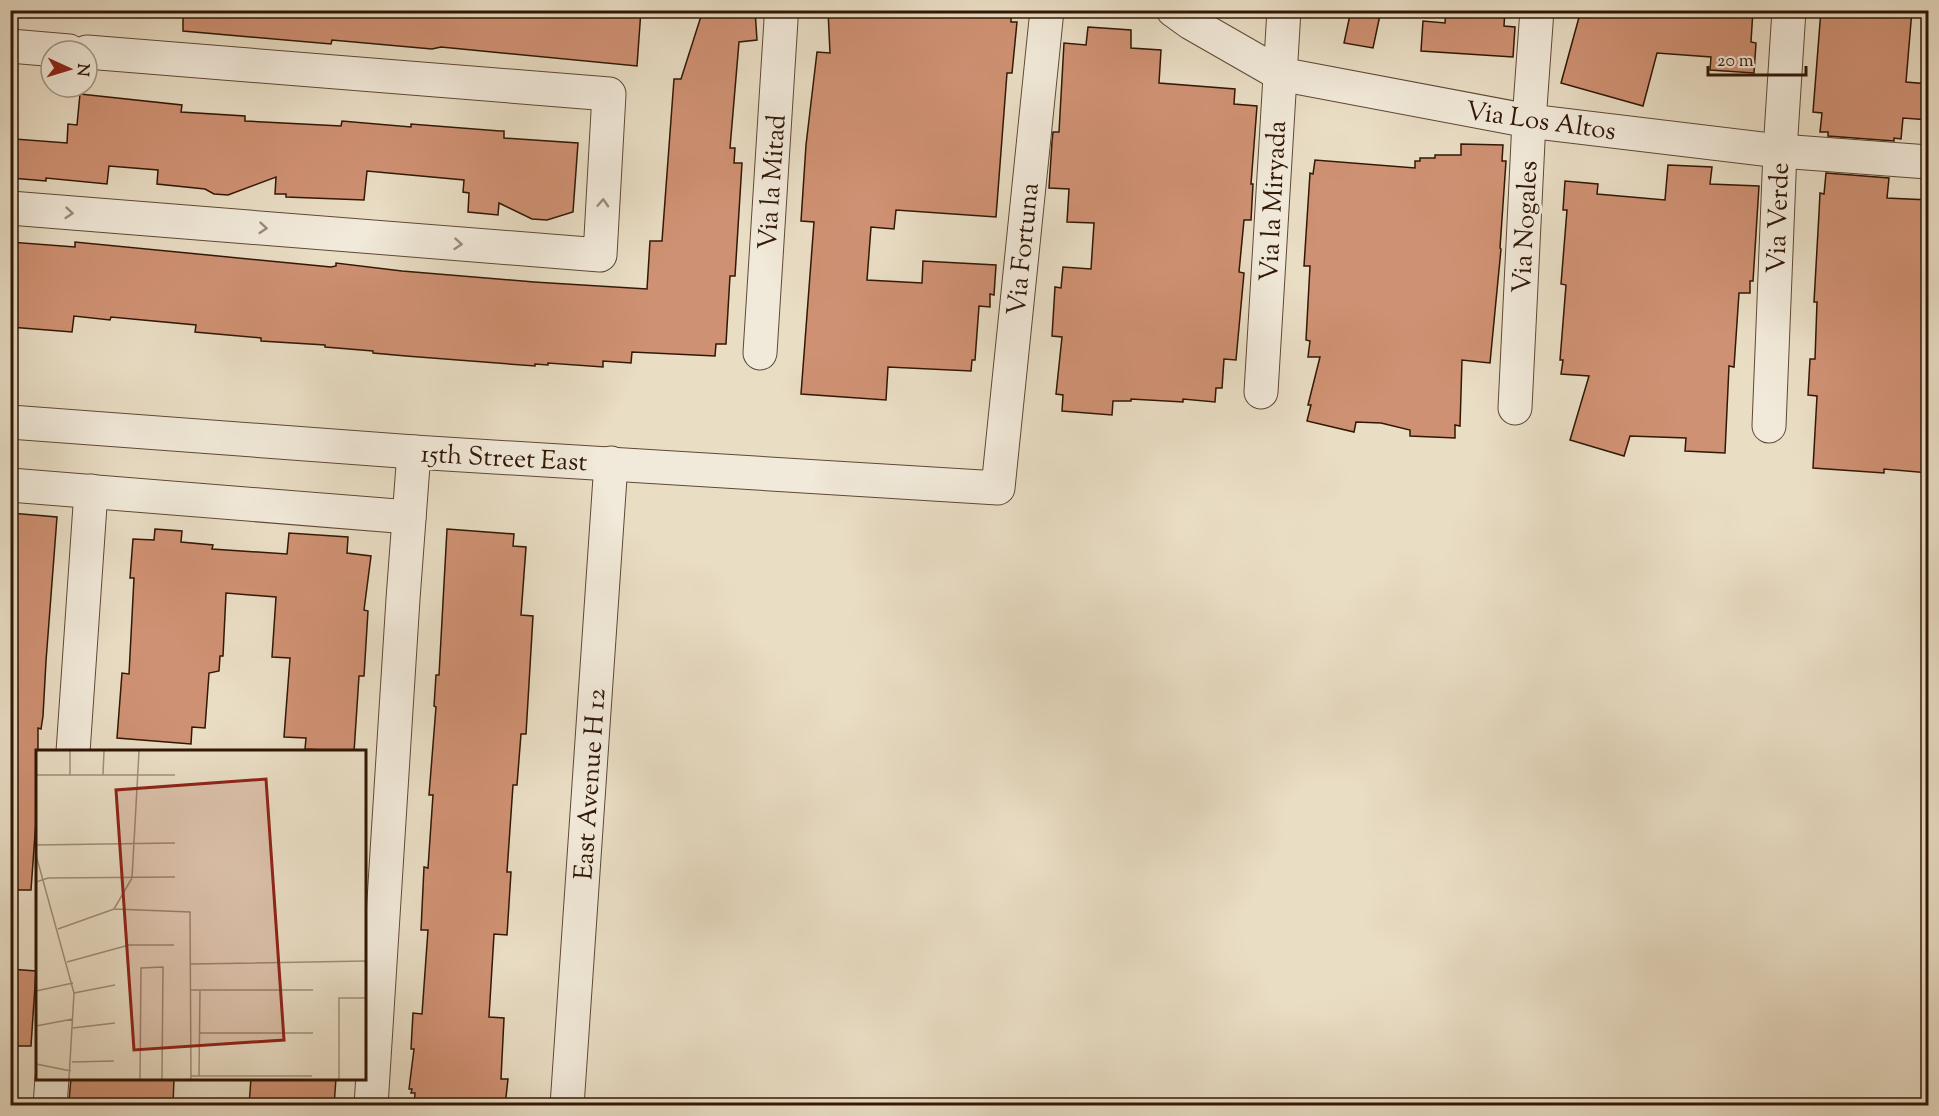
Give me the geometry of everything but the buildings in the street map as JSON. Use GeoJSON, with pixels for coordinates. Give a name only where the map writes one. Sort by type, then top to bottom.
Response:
{"type":"FeatureCollection","features":[{"type":"Feature","properties":{"kind":"street","name":"Via la Mitad"},"geometry":{"type":"LineString","coordinates":[[760,353],[780,10]]}},
{"type":"Feature","properties":{"kind":"street","name":"Via Fortuna"},"geometry":{"type":"LineString","coordinates":[[998,488],[1047,10]]}},
{"type":"Feature","properties":{"kind":"street","name":"Via Los Altos"},"geometry":{"type":"LineString","coordinates":[[1173,10],[1191,23],[1280,74],[1529,121],[1780,151],[1929,162]]}},
{"type":"Feature","properties":{"kind":"street","name":"Via la Miryada"},"geometry":{"type":"LineString","coordinates":[[1261,392],[1284,10]]}},
{"type":"Feature","properties":{"kind":"street","name":"Via Nogales"},"geometry":{"type":"LineString","coordinates":[[1515,408],[1529,121],[1537,10]]}},
{"type":"Feature","properties":{"kind":"street","name":"Via Verde"},"geometry":{"type":"LineString","coordinates":[[1769,426],[1780,151],[1789,10]]}},
{"type":"Feature","properties":{"kind":"street"},"geometry":{"type":"LineString","coordinates":[[10,46],[39,48]]}},
{"type":"Feature","properties":{"kind":"street"},"geometry":{"type":"LineString","coordinates":[[10,208],[600,255],[609,94],[99,53]]}},
{"type":"Feature","properties":{"kind":"street","name":"15th Street East"},"geometry":{"type":"LineString","coordinates":[[10,422],[414,452],[998,488]]}},
{"type":"Feature","properties":{"kind":"street"},"geometry":{"type":"LineString","coordinates":[[371,1106],[414,452]]}},
{"type":"Feature","properties":{"kind":"street","name":"East Avenue H 12"},"geometry":{"type":"LineString","coordinates":[[567,1106],[610,463]]}},
{"type":"Feature","properties":{"kind":"street"},"geometry":{"type":"LineString","coordinates":[[10,484],[409,517]]}},
{"type":"Feature","properties":{"kind":"street"},"geometry":{"type":"LineString","coordinates":[[73,750],[91,491]]}},
{"type":"Feature","properties":{"kind":"street"},"geometry":{"type":"LineString","coordinates":[[50,1106],[51,1080]]}}]}
